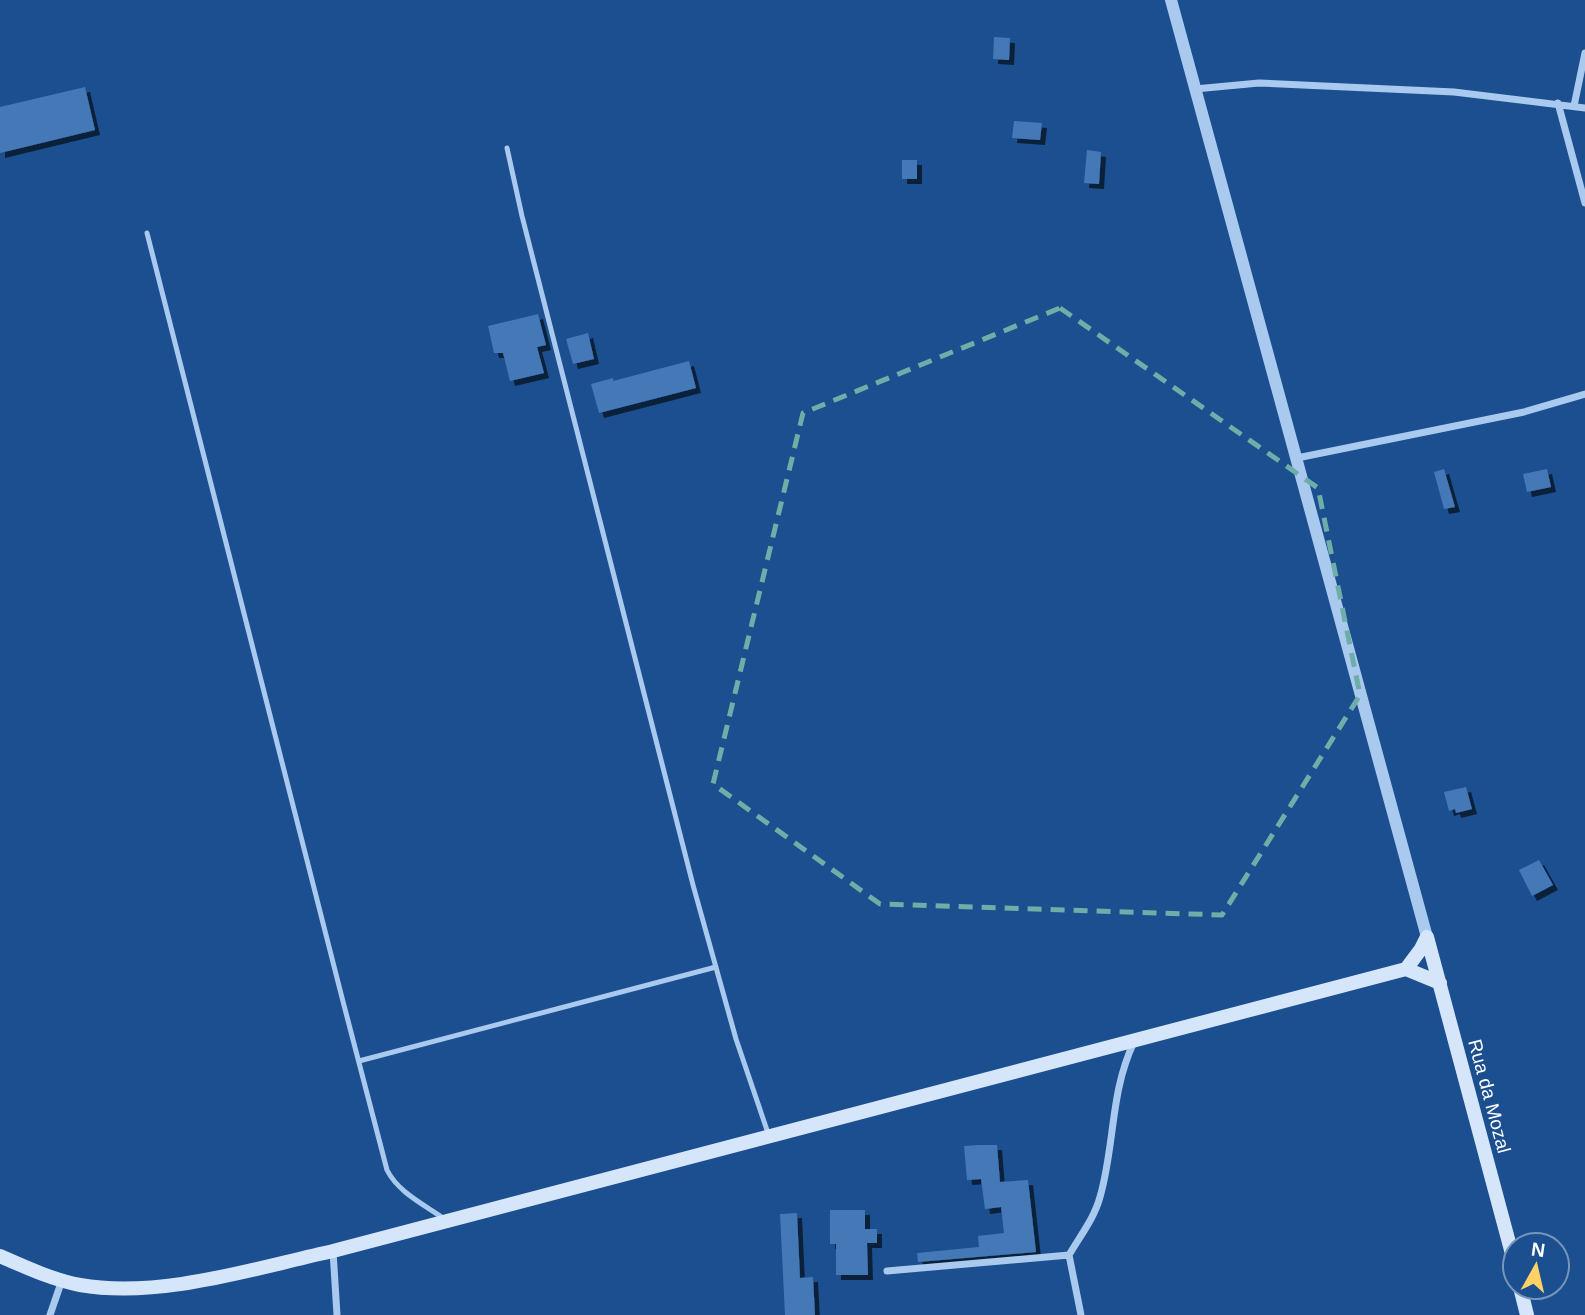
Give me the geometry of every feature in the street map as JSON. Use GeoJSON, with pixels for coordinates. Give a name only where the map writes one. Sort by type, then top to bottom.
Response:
{"type":"FeatureCollection","features":[{"type":"Feature","properties":{"kind":"main road"},"geometry":{"type":"LineString","coordinates":[[1406,969],[1427,937]]}},
{"type":"Feature","properties":{"kind":"main road","name":"Rua da Mozal"},"geometry":{"type":"LineString","coordinates":[[1427,937],[1506,1231]]}},
{"type":"Feature","properties":{"kind":"main road"},"geometry":{"type":"LineString","coordinates":[[0,1256],[80,1285],[117,1288],[172,1286],[333,1251],[1406,969],[1440,983]]}},
{"type":"Feature","properties":{"kind":"street"},"geometry":{"type":"LineString","coordinates":[[1171,0],[1427,937]]}},
{"type":"Feature","properties":{"kind":"street"},"geometry":{"type":"LineString","coordinates":[[1574,106],[1585,53]]}},
{"type":"Feature","properties":{"kind":"street"},"geometry":{"type":"LineString","coordinates":[[1195,89],[1259,83],[1454,92],[1585,108]]}},
{"type":"Feature","properties":{"kind":"street"},"geometry":{"type":"LineString","coordinates":[[1558,103],[1585,202]]}},
{"type":"Feature","properties":{"kind":"street"},"geometry":{"type":"LineString","coordinates":[[1297,458],[1524,412],[1585,394]]}},
{"type":"Feature","properties":{"kind":"street"},"geometry":{"type":"LineString","coordinates":[[1080,1315],[1069,1255],[1099,1200],[1106,1173],[1121,1071],[1136,1038]]}},
{"type":"Feature","properties":{"kind":"street"},"geometry":{"type":"LineString","coordinates":[[333,1251],[338,1315]]}},
{"type":"Feature","properties":{"kind":"street"},"geometry":{"type":"LineString","coordinates":[[887,1271],[1069,1255]]}},
{"type":"Feature","properties":{"kind":"street"},"geometry":{"type":"LineString","coordinates":[[50,1315],[62,1280]]}},
{"type":"Feature","properties":{"kind":"lane"},"geometry":{"type":"LineString","coordinates":[[507,148],[525,229],[716,967],[736,1039],[770,1138]]}},
{"type":"Feature","properties":{"kind":"lane"},"geometry":{"type":"LineString","coordinates":[[147,233],[242,599],[301,845],[387,1170],[401,1189],[446,1220]]}},
{"type":"Feature","properties":{"kind":"lane"},"geometry":{"type":"LineString","coordinates":[[359,1061],[716,967]]}},
{"type":"Feature","properties":{"kind":"highlighted area"},"geometry":{"type":"Polygon","coordinates":[[[1060,308],[1318,488],[1360,695],[1222,915],[880,904],[713,784],[803,413],[1060,308]]]}},
{"type":"Feature","properties":{"kind":"building"},"geometry":{"type":"Polygon","coordinates":[[[994,37],[1010,38],[1009,60],[993,59],[994,37]]]}},
{"type":"Feature","properties":{"kind":"building"},"geometry":{"type":"Polygon","coordinates":[[[85,87],[95,130],[0,153],[0,107],[85,87]]]}},
{"type":"Feature","properties":{"kind":"building"},"geometry":{"type":"Polygon","coordinates":[[[1014,121],[1042,123],[1040,140],[1012,138],[1014,121]]]}},
{"type":"Feature","properties":{"kind":"building"},"geometry":{"type":"Polygon","coordinates":[[[1087,150],[1101,152],[1099,184],[1084,183],[1087,150]]]}},
{"type":"Feature","properties":{"kind":"building"},"geometry":{"type":"Polygon","coordinates":[[[902,160],[917,160],[917,179],[902,179],[902,160]]]}},
{"type":"Feature","properties":{"kind":"building"},"geometry":{"type":"Polygon","coordinates":[[[538,314],[546,345],[537,347],[544,373],[510,381],[503,353],[494,353],[488,326],[538,314]]]}},
{"type":"Feature","properties":{"kind":"building"},"geometry":{"type":"Polygon","coordinates":[[[588,333],[594,359],[573,364],[566,339],[588,333]]]}},
{"type":"Feature","properties":{"kind":"building"},"geometry":{"type":"Polygon","coordinates":[[[689,361],[696,388],[599,413],[591,384],[613,378],[613,381],[689,361]]]}},
{"type":"Feature","properties":{"kind":"building"},"geometry":{"type":"Polygon","coordinates":[[[1444,469],[1455,507],[1444,509],[1434,472],[1444,469]]]}},
{"type":"Feature","properties":{"kind":"building"},"geometry":{"type":"Polygon","coordinates":[[[1547,469],[1551,487],[1527,492],[1523,474],[1547,469]]]}},
{"type":"Feature","properties":{"kind":"building"},"geometry":{"type":"Polygon","coordinates":[[[1466,787],[1472,809],[1456,813],[1455,809],[1449,811],[1444,792],[1466,787]]]}},
{"type":"Feature","properties":{"kind":"building"},"geometry":{"type":"Polygon","coordinates":[[[1539,860],[1553,885],[1532,896],[1519,870],[1539,860]]]}},
{"type":"Feature","properties":{"kind":"building"},"geometry":{"type":"Polygon","coordinates":[[[997,1145],[1000,1182],[1028,1180],[1036,1252],[918,1262],[917,1253],[979,1247],[978,1236],[1004,1233],[1001,1207],[985,1209],[981,1179],[967,1180],[964,1146],[997,1145]]]}},
{"type":"Feature","properties":{"kind":"building"},"geometry":{"type":"Polygon","coordinates":[[[830,1210],[865,1210],[865,1229],[877,1229],[877,1243],[867,1243],[868,1275],[836,1275],[836,1244],[830,1244],[830,1210]]]}},
{"type":"Feature","properties":{"kind":"building"},"geometry":{"type":"Polygon","coordinates":[[[797,1213],[800,1278],[813,1277],[815,1315],[785,1315],[780,1214],[797,1213]]]}}]}
